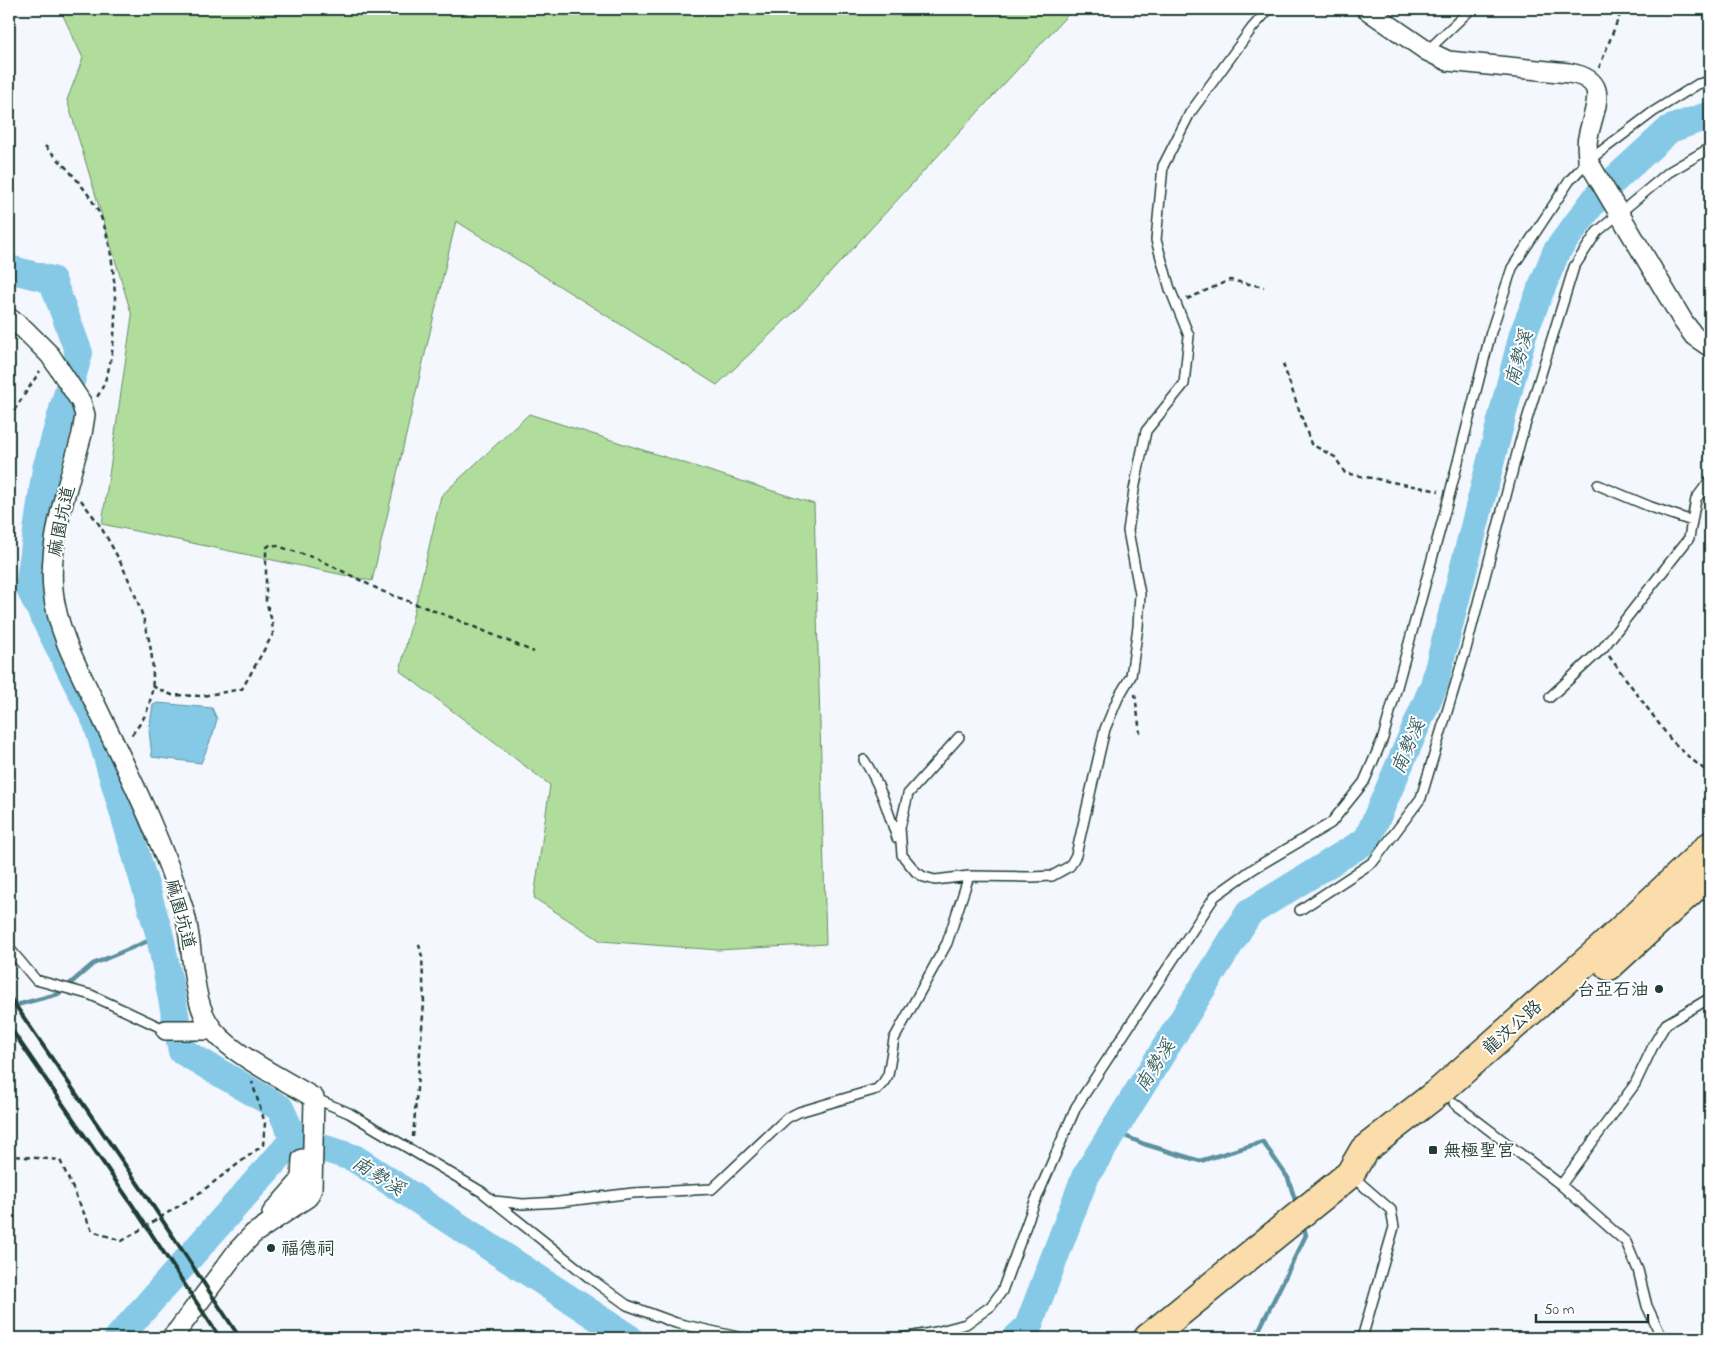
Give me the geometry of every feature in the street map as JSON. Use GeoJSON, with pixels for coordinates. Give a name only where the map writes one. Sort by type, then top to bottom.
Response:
{"type":"FeatureCollection","features":[{"type":"Feature","properties":{"kind":"main road","name":"龍汶公路"},"geometry":{"type":"LineString","coordinates":[[1447,1097],[1710,846]]}},
{"type":"Feature","properties":{"kind":"main road","name":"龍汶公路"},"geometry":{"type":"LineString","coordinates":[[1447,1097],[1644,935],[1710,873]]}},
{"type":"Feature","properties":{"kind":"main road"},"geometry":{"type":"LineString","coordinates":[[1148,1338],[1350,1174],[1374,1166],[1447,1097]]}},
{"type":"Feature","properties":{"kind":"street"},"geometry":{"type":"LineString","coordinates":[[1366,9],[1427,51],[1448,61],[1569,73],[1581,75],[1594,84],[1598,95],[1597,108],[1588,139],[1590,165],[1683,321],[1694,336],[1710,347]]}},
{"type":"Feature","properties":{"kind":"street"},"geometry":{"type":"LineString","coordinates":[[9,318],[24,329],[53,359],[83,408]]}},
{"type":"Feature","properties":{"kind":"street","name":"麻園坑道"},"geometry":{"type":"LineString","coordinates":[[83,408],[82,434],[53,548],[53,592],[60,624],[73,657],[155,830],[184,911],[190,939],[198,1003],[212,1030],[231,1048],[310,1095]]}},
{"type":"Feature","properties":{"kind":"street"},"geometry":{"type":"LineString","coordinates":[[166,1030],[212,1030]]}},
{"type":"Feature","properties":{"kind":"street"},"geometry":{"type":"LineString","coordinates":[[171,1338],[238,1250],[306,1184],[310,1095]]}},
{"type":"Feature","properties":{"kind":"lane"},"geometry":{"type":"LineString","coordinates":[[864,760],[873,774],[884,799],[902,855],[916,872],[924,877],[935,880],[969,876],[1052,876],[1070,866],[1076,854],[1105,729],[1118,698],[1131,676],[1138,627],[1140,594],[1128,531],[1146,432],[1184,384],[1189,336],[1176,304],[1156,240],[1163,166],[1190,113],[1252,28],[1270,9]]}},
{"type":"Feature","properties":{"kind":"lane"},"geometry":{"type":"LineString","coordinates":[[1427,51],[1472,9]]}},
{"type":"Feature","properties":{"kind":"lane"},"geometry":{"type":"LineString","coordinates":[[903,1338],[966,1324],[991,1306],[1002,1291],[1034,1204],[1076,1108],[1215,896],[1253,869],[1331,823],[1364,782],[1383,738],[1450,493],[1491,332],[1512,268],[1570,180],[1653,112],[1698,84],[1710,81]]}},
{"type":"Feature","properties":{"kind":"lane"},"geometry":{"type":"LineString","coordinates":[[1300,910],[1374,862],[1421,798],[1466,649],[1520,442],[1574,267],[1597,232],[1618,210],[1669,172],[1710,148]]}},
{"type":"Feature","properties":{"kind":"lane"},"geometry":{"type":"LineString","coordinates":[[1550,697],[1603,648],[1689,538],[1696,499],[1710,480]]}},
{"type":"Feature","properties":{"kind":"lane"},"geometry":{"type":"LineString","coordinates":[[1598,485],[1651,507],[1692,521]]}},
{"type":"Feature","properties":{"kind":"lane"},"geometry":{"type":"LineString","coordinates":[[902,855],[900,828],[908,794],[959,737]]}},
{"type":"Feature","properties":{"kind":"lane"},"geometry":{"type":"LineString","coordinates":[[494,1201],[523,1204],[633,1193],[712,1189],[787,1118],[799,1112],[877,1089],[884,1083],[888,1075],[894,1039],[947,942],[969,876]]}},
{"type":"Feature","properties":{"kind":"lane"},"geometry":{"type":"LineString","coordinates":[[9,948],[36,980],[91,995],[166,1030]]}},
{"type":"Feature","properties":{"kind":"lane"},"geometry":{"type":"LineString","coordinates":[[1561,1185],[1635,1084],[1666,1024],[1710,998]]}},
{"type":"Feature","properties":{"kind":"lane"},"geometry":{"type":"LineString","coordinates":[[310,1095],[349,1113],[482,1192],[591,1279],[627,1305],[676,1323],[742,1338]]}},
{"type":"Feature","properties":{"kind":"lane"},"geometry":{"type":"LineString","coordinates":[[1447,1097],[1561,1185],[1626,1242],[1638,1270],[1646,1306],[1662,1338]]}},
{"type":"Feature","properties":{"kind":"lane"},"geometry":{"type":"LineString","coordinates":[[1350,1174],[1391,1210],[1394,1227],[1362,1338]]}},
{"type":"Feature","properties":{"kind":"path"},"geometry":{"type":"LineString","coordinates":[[1594,84],[1622,9]]}},
{"type":"Feature","properties":{"kind":"path"},"geometry":{"type":"LineString","coordinates":[[45,146],[81,184],[98,211],[106,230],[113,265],[116,318],[109,367],[102,390],[83,408]]}},
{"type":"Feature","properties":{"kind":"path"},"geometry":{"type":"LineString","coordinates":[[1176,304],[1230,280],[1264,287]]}},
{"type":"Feature","properties":{"kind":"path"},"geometry":{"type":"LineString","coordinates":[[9,418],[53,359]]}},
{"type":"Feature","properties":{"kind":"path"},"geometry":{"type":"LineString","coordinates":[[1283,364],[1311,444],[1335,457],[1345,473],[1450,493]]}},
{"type":"Feature","properties":{"kind":"path"},"geometry":{"type":"LineString","coordinates":[[69,485],[103,530],[132,587],[149,642],[153,667],[148,708],[139,726],[118,752]]}},
{"type":"Feature","properties":{"kind":"path"},"geometry":{"type":"LineString","coordinates":[[152,686],[172,695],[202,696],[242,689],[273,634],[272,621],[266,601],[266,548],[271,544],[318,559],[384,592],[534,652]]}},
{"type":"Feature","properties":{"kind":"path"},"geometry":{"type":"LineString","coordinates":[[1603,648],[1671,740],[1710,774]]}},
{"type":"Feature","properties":{"kind":"path"},"geometry":{"type":"LineString","coordinates":[[1131,676],[1140,734]]}},
{"type":"Feature","properties":{"kind":"path"},"geometry":{"type":"LineString","coordinates":[[412,1151],[424,1003],[422,957],[418,940]]}},
{"type":"Feature","properties":{"kind":"path"},"geometry":{"type":"LineString","coordinates":[[9,1161],[14,1156],[60,1160],[92,1232],[122,1241],[198,1194],[263,1145],[265,1123],[250,1076]]}},
{"type":"Feature","properties":{"kind":"green space"},"geometry":{"type":"Polygon","coordinates":[[[60,9],[1073,9],[796,310],[717,385],[456,221],[372,581],[102,524],[132,316],[67,100],[83,58],[60,9]]]}},
{"type":"Feature","properties":{"kind":"green space"},"geometry":{"type":"Polygon","coordinates":[[[529,414],[814,504],[826,944],[718,950],[601,941],[534,898],[550,785],[400,671],[441,496],[529,414]]]}},
{"type":"Feature","properties":{"kind":"water"},"geometry":{"type":"Polygon","coordinates":[[[158,703],[212,708],[217,719],[201,763],[152,757],[149,730],[153,705],[158,703]]]}},
{"type":"Feature","properties":{"kind":"waterway","name":"南勢溪"},"geometry":{"type":"LineString","coordinates":[[1016,1338],[1028,1327],[1085,1177],[1249,913],[1367,840],[1434,685],[1523,334],[1556,252],[1599,194],[1670,129],[1710,115]]}},
{"type":"Feature","properties":{"kind":"waterway"},"geometry":{"type":"LineString","coordinates":[[9,269],[52,280],[79,353],[46,469],[29,587],[97,723],[160,936],[182,1051],[280,1108],[294,1139]]}},
{"type":"Feature","properties":{"kind":"waterway"},"geometry":{"type":"LineString","coordinates":[[9,1007],[58,994],[93,964],[160,936]]}},
{"type":"Feature","properties":{"kind":"waterway"},"geometry":{"type":"LineString","coordinates":[[1113,1131],[1144,1144],[1200,1161],[1263,1142],[1288,1178],[1297,1206]]}},
{"type":"Feature","properties":{"kind":"waterway","name":"南勢溪"},"geometry":{"type":"LineString","coordinates":[[118,1338],[294,1139],[354,1158],[629,1338]]}},
{"type":"Feature","properties":{"kind":"waterway"},"geometry":{"type":"LineString","coordinates":[[1255,1338],[1306,1235],[1303,1225]]}},
{"type":"Feature","properties":{"kind":"railway"},"geometry":{"type":"LineString","coordinates":[[9,996],[147,1197],[240,1338]]}},
{"type":"Feature","properties":{"kind":"railway"},"geometry":{"type":"LineString","coordinates":[[9,1026],[133,1206],[220,1338]]}},
{"type":"Feature","properties":{"kind":"place","name":"台亞石油"},"geometry":{"type":"Point","coordinates":[1659,989]}},
{"type":"Feature","properties":{"kind":"place","name":"無極聖宮"},"geometry":{"type":"Point","coordinates":[1433,1150]}},
{"type":"Feature","properties":{"kind":"place","name":"福德祠"},"geometry":{"type":"Point","coordinates":[271,1248]}}]}
